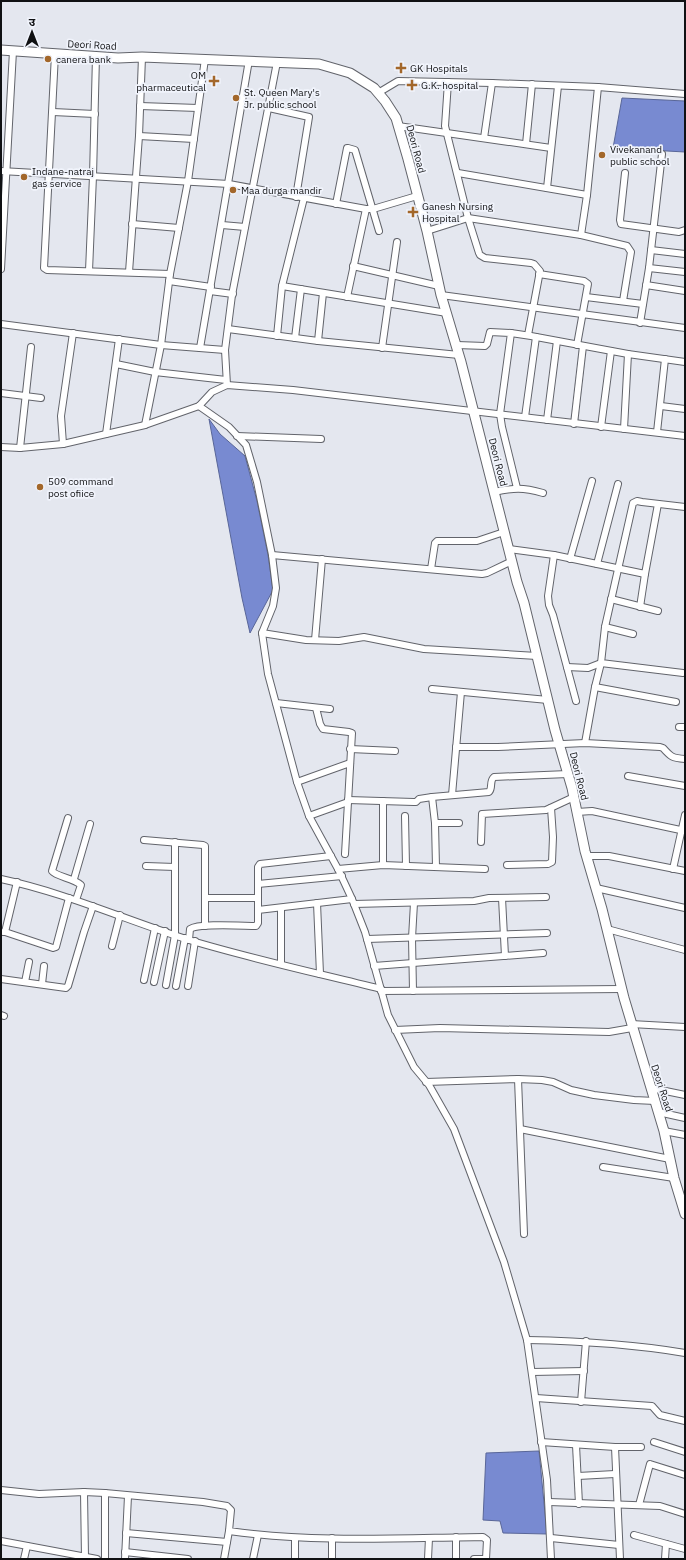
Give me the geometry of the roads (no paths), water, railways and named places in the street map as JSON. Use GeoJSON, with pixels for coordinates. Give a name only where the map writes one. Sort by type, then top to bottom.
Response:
{"type":"FeatureCollection","features":[{"type":"Feature","properties":{"kind":"street","name":"Deori Road"},"geometry":{"type":"LineString","coordinates":[[1,50],[118,58],[142,56],[319,64],[350,73],[374,88],[396,118],[427,231],[440,290],[457,345],[622,989],[664,1131],[674,1178],[685,1214]]}},
{"type":"Feature","properties":{"kind":"street"},"geometry":{"type":"LineString","coordinates":[[1,269],[4,171],[13,51]]}},
{"type":"Feature","properties":{"kind":"street"},"geometry":{"type":"LineString","coordinates":[[55,54],[44,268],[47,270],[170,274]]}},
{"type":"Feature","properties":{"kind":"street"},"geometry":{"type":"LineString","coordinates":[[89,271],[96,56]]}},
{"type":"Feature","properties":{"kind":"street"},"geometry":{"type":"LineString","coordinates":[[129,272],[139,136],[142,56]]}},
{"type":"Feature","properties":{"kind":"street"},"geometry":{"type":"LineString","coordinates":[[145,425],[161,345],[170,274],[188,181],[205,59]]}},
{"type":"Feature","properties":{"kind":"street"},"geometry":{"type":"LineString","coordinates":[[200,348],[249,60]]}},
{"type":"Feature","properties":{"kind":"street"},"geometry":{"type":"LineString","coordinates":[[227,382],[225,350],[233,294],[277,62]]}},
{"type":"Feature","properties":{"kind":"street"},"geometry":{"type":"LineString","coordinates":[[378,93],[398,81],[532,84],[598,87],[685,94]]}},
{"type":"Feature","properties":{"kind":"street"},"geometry":{"type":"LineString","coordinates":[[448,82],[446,120],[447,132],[468,218],[480,255],[485,258],[530,263],[538,267],[540,271],[528,335]]}},
{"type":"Feature","properties":{"kind":"street"},"geometry":{"type":"LineString","coordinates":[[484,138],[492,83]]}},
{"type":"Feature","properties":{"kind":"street"},"geometry":{"type":"LineString","coordinates":[[526,144],[532,84]]}},
{"type":"Feature","properties":{"kind":"street"},"geometry":{"type":"LineString","coordinates":[[547,188],[558,86]]}},
{"type":"Feature","properties":{"kind":"street"},"geometry":{"type":"LineString","coordinates":[[581,234],[587,195],[598,87]]}},
{"type":"Feature","properties":{"kind":"street"},"geometry":{"type":"LineString","coordinates":[[140,106],[198,108]]}},
{"type":"Feature","properties":{"kind":"street"},"geometry":{"type":"LineString","coordinates":[[269,108],[309,117],[296,197]]}},
{"type":"Feature","properties":{"kind":"street"},"geometry":{"type":"LineString","coordinates":[[53,112],[95,114]]}},
{"type":"Feature","properties":{"kind":"street"},"geometry":{"type":"LineString","coordinates":[[398,126],[551,148]]}},
{"type":"Feature","properties":{"kind":"street"},"geometry":{"type":"LineString","coordinates":[[139,136],[194,140]]}},
{"type":"Feature","properties":{"kind":"street"},"geometry":{"type":"LineString","coordinates":[[336,204],[348,148],[355,150],[379,231]]}},
{"type":"Feature","properties":{"kind":"street"},"geometry":{"type":"LineString","coordinates":[[640,323],[649,268],[662,154]]}},
{"type":"Feature","properties":{"kind":"street"},"geometry":{"type":"LineString","coordinates":[[4,171],[229,184],[366,209],[373,209],[417,196]]}},
{"type":"Feature","properties":{"kind":"street"},"geometry":{"type":"LineString","coordinates":[[458,173],[587,195]]}},
{"type":"Feature","properties":{"kind":"street"},"geometry":{"type":"LineString","coordinates":[[625,173],[620,223],[623,225],[682,232],[685,230]]}},
{"type":"Feature","properties":{"kind":"street"},"geometry":{"type":"LineString","coordinates":[[276,336],[282,286],[304,198]]}},
{"type":"Feature","properties":{"kind":"street"},"geometry":{"type":"LineString","coordinates":[[347,297],[366,209]]}},
{"type":"Feature","properties":{"kind":"street"},"geometry":{"type":"LineString","coordinates":[[427,231],[468,218],[581,234],[628,246],[631,252],[623,301]]}},
{"type":"Feature","properties":{"kind":"street"},"geometry":{"type":"LineString","coordinates":[[132,224],[179,228]]}},
{"type":"Feature","properties":{"kind":"street"},"geometry":{"type":"LineString","coordinates":[[222,225],[245,227]]}},
{"type":"Feature","properties":{"kind":"street"},"geometry":{"type":"LineString","coordinates":[[382,348],[397,242]]}},
{"type":"Feature","properties":{"kind":"street"},"geometry":{"type":"LineString","coordinates":[[651,250],[685,254]]}},
{"type":"Feature","properties":{"kind":"street"},"geometry":{"type":"LineString","coordinates":[[353,266],[392,275],[440,290],[534,307],[640,323],[685,328]]}},
{"type":"Feature","properties":{"kind":"street"},"geometry":{"type":"LineString","coordinates":[[649,268],[685,272]]}},
{"type":"Feature","properties":{"kind":"street"},"geometry":{"type":"LineString","coordinates":[[539,274],[586,282],[588,287],[583,314],[574,424]]}},
{"type":"Feature","properties":{"kind":"street"},"geometry":{"type":"LineString","coordinates":[[170,281],[233,294]]}},
{"type":"Feature","properties":{"kind":"street"},"geometry":{"type":"LineString","coordinates":[[646,285],[685,291]]}},
{"type":"Feature","properties":{"kind":"street"},"geometry":{"type":"LineString","coordinates":[[282,286],[447,313]]}},
{"type":"Feature","properties":{"kind":"street"},"geometry":{"type":"LineString","coordinates":[[295,338],[301,289]]}},
{"type":"Feature","properties":{"kind":"street"},"geometry":{"type":"LineString","coordinates":[[318,341],[323,293]]}},
{"type":"Feature","properties":{"kind":"street"},"geometry":{"type":"LineString","coordinates":[[586,297],[643,304]]}},
{"type":"Feature","properties":{"kind":"street"},"geometry":{"type":"LineString","coordinates":[[1,324],[161,345],[225,350]]}},
{"type":"Feature","properties":{"kind":"street"},"geometry":{"type":"LineString","coordinates":[[228,329],[318,341],[459,355]]}},
{"type":"Feature","properties":{"kind":"street"},"geometry":{"type":"LineString","coordinates":[[457,345],[485,346],[487,344],[490,332],[511,333],[628,354],[685,362]]}},
{"type":"Feature","properties":{"kind":"street"},"geometry":{"type":"LineString","coordinates":[[63,444],[61,416],[73,333]]}},
{"type":"Feature","properties":{"kind":"street"},"geometry":{"type":"LineString","coordinates":[[511,333],[500,414],[517,488]]}},
{"type":"Feature","properties":{"kind":"street"},"geometry":{"type":"LineString","coordinates":[[525,417],[536,337]]}},
{"type":"Feature","properties":{"kind":"street"},"geometry":{"type":"LineString","coordinates":[[106,434],[119,339]]}},
{"type":"Feature","properties":{"kind":"street"},"geometry":{"type":"LineString","coordinates":[[547,420],[557,341]]}},
{"type":"Feature","properties":{"kind":"street"},"geometry":{"type":"LineString","coordinates":[[20,448],[31,347]]}},
{"type":"Feature","properties":{"kind":"street"},"geometry":{"type":"LineString","coordinates":[[602,427],[611,351]]}},
{"type":"Feature","properties":{"kind":"street"},"geometry":{"type":"LineString","coordinates":[[624,429],[628,354]]}},
{"type":"Feature","properties":{"kind":"street"},"geometry":{"type":"LineString","coordinates":[[657,432],[661,406],[664,359]]}},
{"type":"Feature","properties":{"kind":"street"},"geometry":{"type":"LineString","coordinates":[[116,364],[155,372],[227,382],[685,436]]}},
{"type":"Feature","properties":{"kind":"street"},"geometry":{"type":"LineString","coordinates":[[1,447],[20,448],[63,444],[145,425],[199,406],[212,392],[227,382]]}},
{"type":"Feature","properties":{"kind":"street"},"geometry":{"type":"LineString","coordinates":[[1,393],[41,398]]}},
{"type":"Feature","properties":{"kind":"street"},"geometry":{"type":"LineString","coordinates":[[199,406],[229,427],[246,445],[257,482],[272,554],[276,588],[276,597],[262,633],[268,674],[297,782],[309,816],[338,868],[353,901],[367,939],[388,1015],[414,1067],[426,1082],[454,1129],[504,1262],[527,1340],[541,1442],[548,1480],[551,1559]]}},
{"type":"Feature","properties":{"kind":"street"},"geometry":{"type":"LineString","coordinates":[[661,406],[685,409]]}},
{"type":"Feature","properties":{"kind":"street"},"geometry":{"type":"LineString","coordinates":[[237,436],[321,440]]}},
{"type":"Feature","properties":{"kind":"street"},"geometry":{"type":"LineString","coordinates":[[570,559],[592,481]]}},
{"type":"Feature","properties":{"kind":"street"},"geometry":{"type":"LineString","coordinates":[[597,564],[618,484]]}},
{"type":"Feature","properties":{"kind":"street"},"geometry":{"type":"LineString","coordinates":[[494,492],[526,488],[543,493]]}},
{"type":"Feature","properties":{"kind":"street"},"geometry":{"type":"LineString","coordinates":[[585,743],[601,663],[605,627],[633,503],[637,501],[685,507]]}},
{"type":"Feature","properties":{"kind":"street"},"geometry":{"type":"LineString","coordinates":[[640,607],[658,504]]}},
{"type":"Feature","properties":{"kind":"street"},"geometry":{"type":"LineString","coordinates":[[431,569],[435,543],[437,541],[477,541],[504,532]]}},
{"type":"Feature","properties":{"kind":"street"},"geometry":{"type":"LineString","coordinates":[[509,549],[554,555],[618,567],[645,574]]}},
{"type":"Feature","properties":{"kind":"street"},"geometry":{"type":"LineString","coordinates":[[272,554],[482,574],[512,562]]}},
{"type":"Feature","properties":{"kind":"street"},"geometry":{"type":"LineString","coordinates":[[554,555],[548,602],[576,701]]}},
{"type":"Feature","properties":{"kind":"street"},"geometry":{"type":"LineString","coordinates":[[315,640],[322,559]]}},
{"type":"Feature","properties":{"kind":"street"},"geometry":{"type":"LineString","coordinates":[[611,599],[658,611]]}},
{"type":"Feature","properties":{"kind":"street"},"geometry":{"type":"LineString","coordinates":[[605,627],[633,634]]}},
{"type":"Feature","properties":{"kind":"street"},"geometry":{"type":"LineString","coordinates":[[262,633],[306,640],[339,641],[364,638],[424,649],[537,656]]}},
{"type":"Feature","properties":{"kind":"street"},"geometry":{"type":"LineString","coordinates":[[567,666],[588,668],[601,663],[683,673]]}},
{"type":"Feature","properties":{"kind":"street"},"geometry":{"type":"LineString","coordinates":[[595,687],[676,702]]}},
{"type":"Feature","properties":{"kind":"street"},"geometry":{"type":"LineString","coordinates":[[432,689],[548,700]]}},
{"type":"Feature","properties":{"kind":"street"},"geometry":{"type":"LineString","coordinates":[[452,795],[461,692]]}},
{"type":"Feature","properties":{"kind":"street"},"geometry":{"type":"LineString","coordinates":[[276,703],[330,710]]}},
{"type":"Feature","properties":{"kind":"street"},"geometry":{"type":"LineString","coordinates":[[316,708],[320,724],[323,729],[351,732],[352,736],[350,749],[345,854]]}},
{"type":"Feature","properties":{"kind":"street"},"geometry":{"type":"LineString","coordinates":[[456,747],[585,743],[660,747],[672,757],[685,759]]}},
{"type":"Feature","properties":{"kind":"street"},"geometry":{"type":"LineString","coordinates":[[350,749],[395,751]]}},
{"type":"Feature","properties":{"kind":"street"},"geometry":{"type":"LineString","coordinates":[[297,782],[350,763]]}},
{"type":"Feature","properties":{"kind":"street"},"geometry":{"type":"LineString","coordinates":[[309,816],[348,801],[414,802],[419,799],[432,797],[489,792],[491,789],[492,778],[494,777],[568,774]]}},
{"type":"Feature","properties":{"kind":"street"},"geometry":{"type":"LineString","coordinates":[[628,776],[685,786]]}},
{"type":"Feature","properties":{"kind":"street"},"geometry":{"type":"LineString","coordinates":[[432,797],[436,867]]}},
{"type":"Feature","properties":{"kind":"street"},"geometry":{"type":"LineString","coordinates":[[480,842],[482,814],[546,810],[574,797]]}},
{"type":"Feature","properties":{"kind":"street"},"geometry":{"type":"LineString","coordinates":[[383,801],[383,865]]}},
{"type":"Feature","properties":{"kind":"street"},"geometry":{"type":"LineString","coordinates":[[507,865],[550,864],[552,859],[553,837],[551,808]]}},
{"type":"Feature","properties":{"kind":"street"},"geometry":{"type":"LineString","coordinates":[[577,812],[592,810],[684,830]]}},
{"type":"Feature","properties":{"kind":"street"},"geometry":{"type":"LineString","coordinates":[[673,869],[684,830],[685,815]]}},
{"type":"Feature","properties":{"kind":"street"},"geometry":{"type":"LineString","coordinates":[[405,816],[406,866]]}},
{"type":"Feature","properties":{"kind":"street"},"geometry":{"type":"LineString","coordinates":[[68,818],[52,871],[55,874],[74,879],[82,886],[76,900]]}},
{"type":"Feature","properties":{"kind":"street"},"geometry":{"type":"LineString","coordinates":[[434,823],[459,822]]}},
{"type":"Feature","properties":{"kind":"street"},"geometry":{"type":"LineString","coordinates":[[74,879],[90,824]]}},
{"type":"Feature","properties":{"kind":"street"},"geometry":{"type":"LineString","coordinates":[[144,840],[205,846],[206,926]]}},
{"type":"Feature","properties":{"kind":"street"},"geometry":{"type":"LineString","coordinates":[[166,985],[175,935],[175,842]]}},
{"type":"Feature","properties":{"kind":"street"},"geometry":{"type":"LineString","coordinates":[[188,986],[191,928],[206,926],[256,926],[258,923],[258,867],[262,863],[331,856]]}},
{"type":"Feature","properties":{"kind":"street"},"geometry":{"type":"LineString","coordinates":[[587,856],[609,856],[685,871]]}},
{"type":"Feature","properties":{"kind":"street"},"geometry":{"type":"LineString","coordinates":[[338,868],[383,865],[485,869]]}},
{"type":"Feature","properties":{"kind":"street"},"geometry":{"type":"LineString","coordinates":[[146,866],[175,867]]}},
{"type":"Feature","properties":{"kind":"street"},"geometry":{"type":"LineString","coordinates":[[258,884],[342,876]]}},
{"type":"Feature","properties":{"kind":"street"},"geometry":{"type":"LineString","coordinates":[[1,879],[17,882],[76,900],[190,940],[381,990],[622,989]]}},
{"type":"Feature","properties":{"kind":"street"},"geometry":{"type":"LineString","coordinates":[[17,882],[3,932],[52,948],[56,947],[69,898]]}},
{"type":"Feature","properties":{"kind":"street"},"geometry":{"type":"LineString","coordinates":[[596,888],[685,908]]}},
{"type":"Feature","properties":{"kind":"street"},"geometry":{"type":"LineString","coordinates":[[258,910],[317,903],[353,901],[474,901],[489,898],[546,897]]}},
{"type":"Feature","properties":{"kind":"street"},"geometry":{"type":"LineString","coordinates":[[205,898],[258,898]]}},
{"type":"Feature","properties":{"kind":"street"},"geometry":{"type":"LineString","coordinates":[[502,898],[505,956]]}},
{"type":"Feature","properties":{"kind":"street"},"geometry":{"type":"LineString","coordinates":[[413,991],[412,938],[414,902]]}},
{"type":"Feature","properties":{"kind":"street"},"geometry":{"type":"LineString","coordinates":[[317,903],[320,974]]}},
{"type":"Feature","properties":{"kind":"street"},"geometry":{"type":"LineString","coordinates":[[1,979],[42,984],[64,989],[68,986],[93,906]]}},
{"type":"Feature","properties":{"kind":"street"},"geometry":{"type":"LineString","coordinates":[[281,908],[281,964]]}},
{"type":"Feature","properties":{"kind":"street"},"geometry":{"type":"LineString","coordinates":[[112,946],[120,916]]}},
{"type":"Feature","properties":{"kind":"street"},"geometry":{"type":"LineString","coordinates":[[144,980],[155,928]]}},
{"type":"Feature","properties":{"kind":"street"},"geometry":{"type":"LineString","coordinates":[[607,929],[685,950]]}},
{"type":"Feature","properties":{"kind":"street"},"geometry":{"type":"LineString","coordinates":[[154,982],[165,931]]}},
{"type":"Feature","properties":{"kind":"street"},"geometry":{"type":"LineString","coordinates":[[367,939],[547,933]]}},
{"type":"Feature","properties":{"kind":"street"},"geometry":{"type":"LineString","coordinates":[[176,986],[190,940]]}},
{"type":"Feature","properties":{"kind":"street"},"geometry":{"type":"LineString","coordinates":[[374,966],[543,953]]}},
{"type":"Feature","properties":{"kind":"street"},"geometry":{"type":"LineString","coordinates":[[25,982],[29,962]]}},
{"type":"Feature","properties":{"kind":"street"},"geometry":{"type":"LineString","coordinates":[[42,984],[44,966]]}},
{"type":"Feature","properties":{"kind":"street"},"geometry":{"type":"LineString","coordinates":[[395,1030],[440,1028],[609,1032],[632,1026],[685,1027]]}},
{"type":"Feature","properties":{"kind":"street"},"geometry":{"type":"LineString","coordinates":[[426,1082],[518,1079],[553,1082],[571,1090],[594,1096],[654,1101]]}},
{"type":"Feature","properties":{"kind":"street"},"geometry":{"type":"LineString","coordinates":[[518,1079],[524,1234]]}},
{"type":"Feature","properties":{"kind":"street"},"geometry":{"type":"LineString","coordinates":[[651,1088],[685,1095]]}},
{"type":"Feature","properties":{"kind":"street"},"geometry":{"type":"LineString","coordinates":[[658,1112],[685,1118]]}},
{"type":"Feature","properties":{"kind":"street"},"geometry":{"type":"LineString","coordinates":[[520,1129],[670,1158]]}},
{"type":"Feature","properties":{"kind":"street"},"geometry":{"type":"LineString","coordinates":[[664,1131],[685,1136]]}},
{"type":"Feature","properties":{"kind":"street"},"geometry":{"type":"LineString","coordinates":[[603,1167],[674,1178]]}},
{"type":"Feature","properties":{"kind":"street"},"geometry":{"type":"LineString","coordinates":[[527,1340],[586,1342],[651,1347],[685,1353]]}},
{"type":"Feature","properties":{"kind":"street"},"geometry":{"type":"LineString","coordinates":[[581,1402],[586,1342]]}},
{"type":"Feature","properties":{"kind":"street"},"geometry":{"type":"LineString","coordinates":[[532,1372],[584,1372]]}},
{"type":"Feature","properties":{"kind":"street"},"geometry":{"type":"LineString","coordinates":[[536,1398],[652,1406],[660,1416],[685,1421]]}},
{"type":"Feature","properties":{"kind":"street"},"geometry":{"type":"LineString","coordinates":[[541,1442],[614,1447],[641,1447]]}},
{"type":"Feature","properties":{"kind":"street"},"geometry":{"type":"LineString","coordinates":[[654,1442],[685,1452]]}},
{"type":"Feature","properties":{"kind":"street"},"geometry":{"type":"LineString","coordinates":[[576,1445],[579,1504]]}},
{"type":"Feature","properties":{"kind":"street"},"geometry":{"type":"LineString","coordinates":[[614,1447],[620,1559]]}},
{"type":"Feature","properties":{"kind":"street"},"geometry":{"type":"LineString","coordinates":[[639,1505],[650,1464],[685,1475]]}},
{"type":"Feature","properties":{"kind":"street"},"geometry":{"type":"LineString","coordinates":[[578,1476],[615,1474]]}},
{"type":"Feature","properties":{"kind":"street"},"geometry":{"type":"LineString","coordinates":[[1,1490],[39,1494],[84,1492],[203,1502],[227,1506],[231,1510],[224,1559]]}},
{"type":"Feature","properties":{"kind":"street"},"geometry":{"type":"LineString","coordinates":[[84,1492],[85,1557]]}},
{"type":"Feature","properties":{"kind":"street"},"geometry":{"type":"LineString","coordinates":[[105,1494],[105,1559]]}},
{"type":"Feature","properties":{"kind":"street"},"geometry":{"type":"LineString","coordinates":[[125,1559],[128,1496]]}},
{"type":"Feature","properties":{"kind":"street"},"geometry":{"type":"LineString","coordinates":[[549,1502],[660,1506],[685,1514]]}},
{"type":"Feature","properties":{"kind":"street"},"geometry":{"type":"LineString","coordinates":[[229,1531],[295,1538],[486,1538],[488,1544],[486,1559],[474,1559]]}},
{"type":"Feature","properties":{"kind":"street"},"geometry":{"type":"LineString","coordinates":[[126,1532],[227,1542]]}},
{"type":"Feature","properties":{"kind":"street"},"geometry":{"type":"LineString","coordinates":[[253,1559],[258,1535]]}},
{"type":"Feature","properties":{"kind":"street"},"geometry":{"type":"LineString","coordinates":[[634,1535],[685,1549]]}},
{"type":"Feature","properties":{"kind":"street"},"geometry":{"type":"LineString","coordinates":[[456,1537],[456,1559]]}},
{"type":"Feature","properties":{"kind":"street"},"geometry":{"type":"LineString","coordinates":[[295,1538],[295,1559]]}},
{"type":"Feature","properties":{"kind":"street"},"geometry":{"type":"LineString","coordinates":[[332,1538],[332,1559]]}},
{"type":"Feature","properties":{"kind":"street"},"geometry":{"type":"LineString","coordinates":[[428,1559],[429,1538]]}},
{"type":"Feature","properties":{"kind":"street"},"geometry":{"type":"LineString","coordinates":[[551,1538],[619,1545]]}},
{"type":"Feature","properties":{"kind":"street"},"geometry":{"type":"LineString","coordinates":[[1,1541],[97,1559]]}},
{"type":"Feature","properties":{"kind":"street"},"geometry":{"type":"LineString","coordinates":[[665,1559],[666,1544]]}},
{"type":"Feature","properties":{"kind":"street"},"geometry":{"type":"LineString","coordinates":[[24,1559],[27,1546]]}},
{"type":"Feature","properties":{"kind":"street"},"geometry":{"type":"LineString","coordinates":[[56,1559],[58,1552]]}},
{"type":"Feature","properties":{"kind":"street"},"geometry":{"type":"LineString","coordinates":[[125,1552],[188,1559]]}},
{"type":"Feature","properties":{"kind":"water"},"geometry":{"type":"Polygon","coordinates":[[[622,98],[685,101],[685,152],[613,148],[622,98]]]}},
{"type":"Feature","properties":{"kind":"water"},"geometry":{"type":"Polygon","coordinates":[[[209,419],[220,434],[245,456],[257,501],[268,555],[273,590],[250,633],[242,598],[209,419]]]}},
{"type":"Feature","properties":{"kind":"water"},"geometry":{"type":"Polygon","coordinates":[[[539,1451],[547,1534],[503,1533],[500,1521],[483,1520],[486,1453],[539,1451]]]}},
{"type":"Feature","properties":{"kind":"place","name":"canera bank"},"geometry":{"type":"Point","coordinates":[48,59]}},
{"type":"Feature","properties":{"kind":"place","name":"GK Hospitals"},"geometry":{"type":"Point","coordinates":[401,68]}},
{"type":"Feature","properties":{"kind":"place","name":"OM pharmaceutical"},"geometry":{"type":"Point","coordinates":[214,81]}},
{"type":"Feature","properties":{"kind":"place","name":"G.K. hospital"},"geometry":{"type":"Point","coordinates":[412,85]}},
{"type":"Feature","properties":{"kind":"place","name":"St. Queen Mary's Jr. public school"},"geometry":{"type":"Point","coordinates":[236,98]}},
{"type":"Feature","properties":{"kind":"place","name":"Vivekanand public school"},"geometry":{"type":"Point","coordinates":[602,155]}},
{"type":"Feature","properties":{"kind":"place","name":"Indane-natraj gas service"},"geometry":{"type":"Point","coordinates":[24,177]}},
{"type":"Feature","properties":{"kind":"place","name":"Maa durga mandir"},"geometry":{"type":"Point","coordinates":[233,190]}},
{"type":"Feature","properties":{"kind":"place","name":"Ganesh Nursing Hospital"},"geometry":{"type":"Point","coordinates":[413,212]}},
{"type":"Feature","properties":{"kind":"place","name":"509 command post ofiice"},"geometry":{"type":"Point","coordinates":[40,487]}}]}
